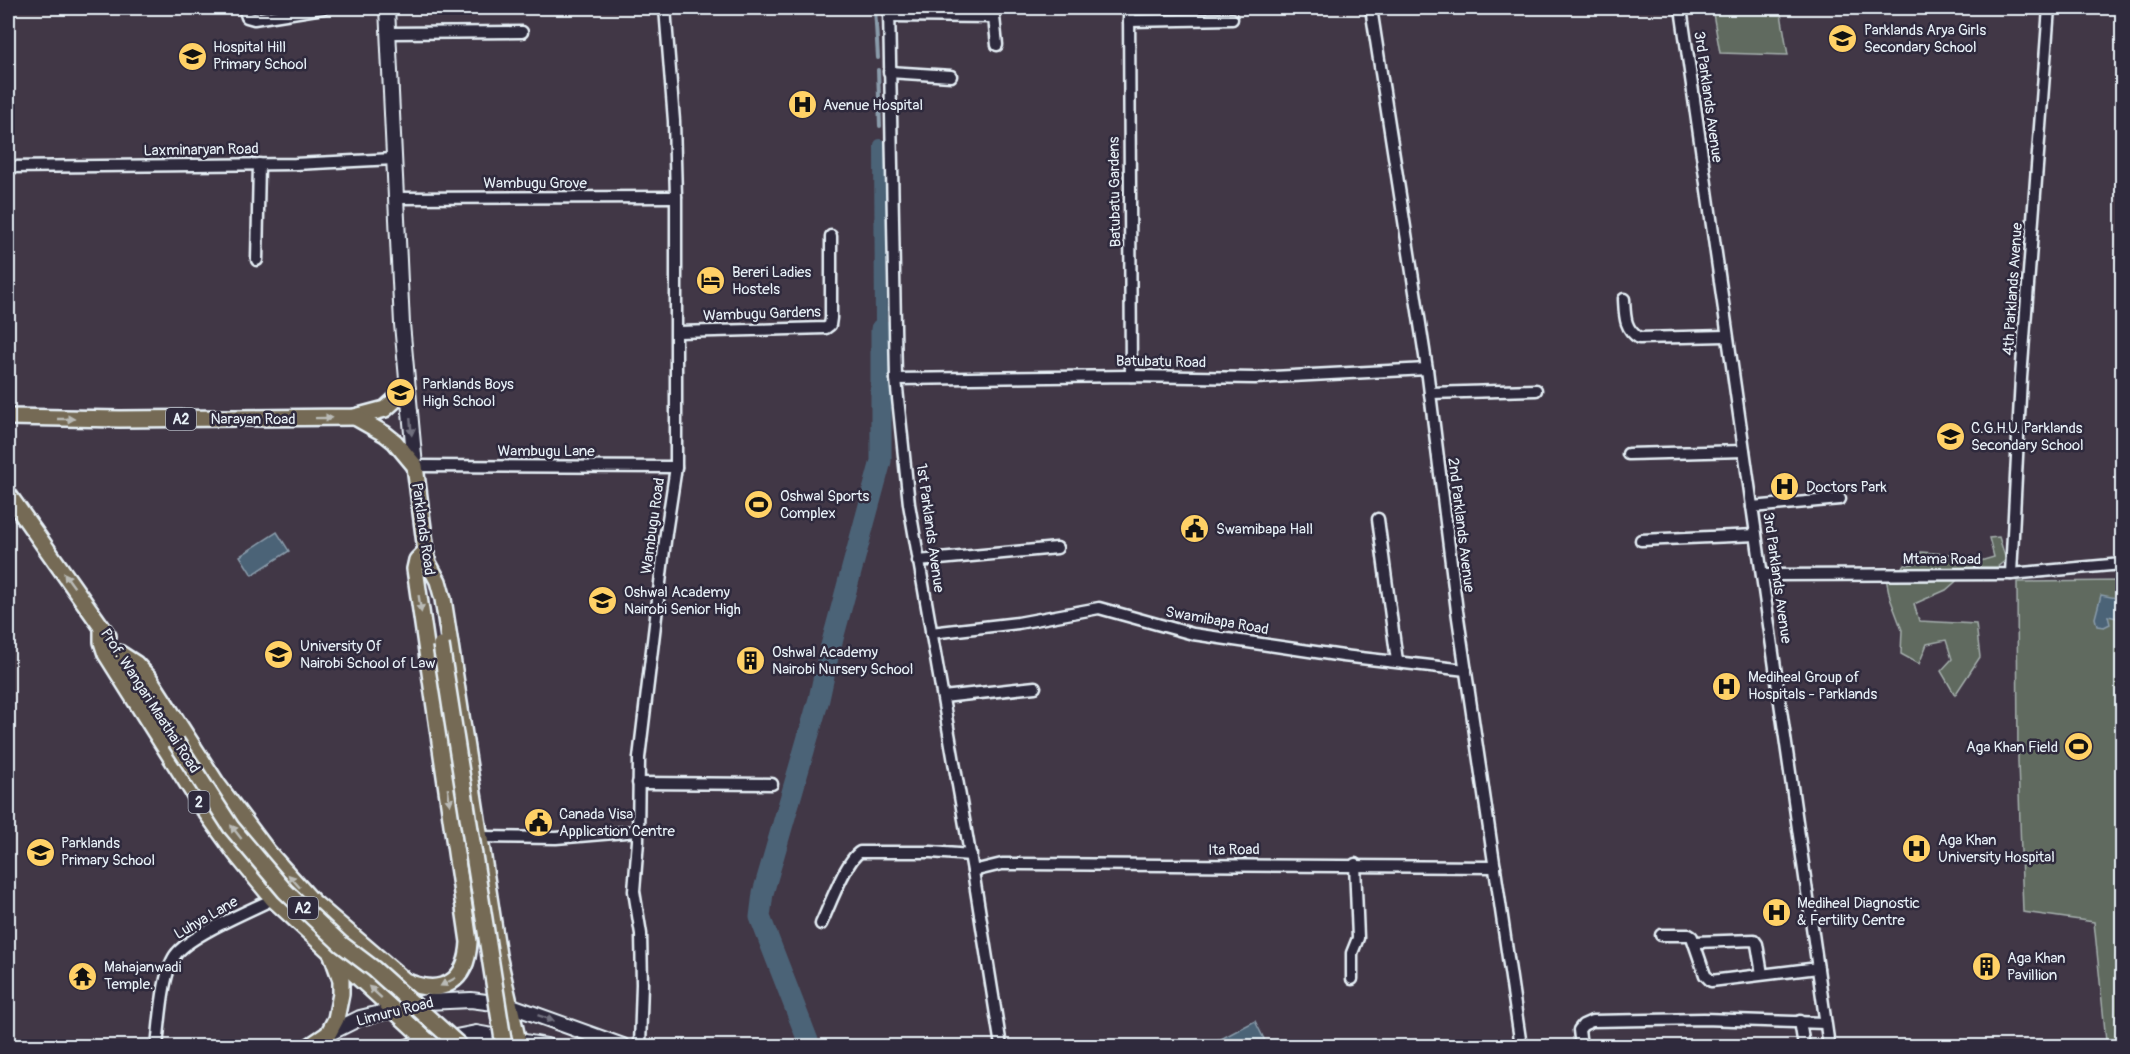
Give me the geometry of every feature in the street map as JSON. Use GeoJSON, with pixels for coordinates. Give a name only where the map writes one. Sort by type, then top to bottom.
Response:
{"type":"FeatureCollection","features":[{"type":"Feature","properties":{"kind":"main road","name":"Parklands Road"},"geometry":{"type":"LineString","coordinates":[[387,8],[395,198],[407,389],[415,466],[426,556],[487,946],[513,1044]]}},
{"type":"Feature","properties":{"kind":"main road"},"geometry":{"type":"LineString","coordinates":[[355,417],[385,409],[407,389]]}},
{"type":"Feature","properties":{"kind":"main road","name":"Narayan Road"},"geometry":{"type":"LineString","coordinates":[[8,417],[120,419],[355,417]]}},
{"type":"Feature","properties":{"kind":"main road","name":"A2"},"geometry":{"type":"LineString","coordinates":[[355,417],[386,434],[415,466]]}},
{"type":"Feature","properties":{"kind":"main road","name":"Prof. Wangari Maathai Road"},"geometry":{"type":"LineString","coordinates":[[8,494],[119,653],[231,827],[285,891],[460,1047]]}},
{"type":"Feature","properties":{"kind":"main road"},"geometry":{"type":"LineString","coordinates":[[119,653],[136,664],[149,678],[217,784],[243,820],[312,902],[405,981],[420,987],[438,987],[450,982],[461,973],[468,959],[469,942],[415,569],[417,560],[426,556],[438,581],[443,599],[498,955],[509,1005],[513,1044]]}},
{"type":"Feature","properties":{"kind":"main road","name":"2"},"geometry":{"type":"LineString","coordinates":[[102,628],[102,642],[106,654],[203,808],[236,854],[273,899],[430,1044]]}},
{"type":"Feature","properties":{"kind":"main road"},"geometry":{"type":"LineString","coordinates":[[328,1034],[336,1019],[341,994],[341,980],[331,952]]}},
{"type":"Feature","properties":{"kind":"main road","name":"Limuru Road"},"geometry":{"type":"LineString","coordinates":[[310,1047],[328,1034],[360,1018],[426,1002],[450,999],[509,1005],[623,1047]]}},
{"type":"Feature","properties":{"kind":"main road"},"geometry":{"type":"LineString","coordinates":[[409,1047],[476,1033],[513,1044],[547,1047]]}},
{"type":"Feature","properties":{"kind":"street"},"geometry":{"type":"LineString","coordinates":[[244,8],[247,17],[254,19],[323,8]]}},
{"type":"Feature","properties":{"kind":"street","name":"Wambugu Road"},"geometry":{"type":"LineString","coordinates":[[640,1047],[641,934],[634,891],[638,783],[643,719],[676,467],[676,197],[674,121],[665,8]]}},
{"type":"Feature","properties":{"kind":"street","name":"Batubatu Gardens"},"geometry":{"type":"LineString","coordinates":[[1129,8],[1131,376]]}},
{"type":"Feature","properties":{"kind":"street","name":"2nd Parklands Avenue"},"geometry":{"type":"LineString","coordinates":[[1371,8],[1427,369],[1466,670],[1521,1047]]}},
{"type":"Feature","properties":{"kind":"street","name":"3rd Parklands Avenue"},"geometry":{"type":"LineString","coordinates":[[1681,8],[1829,1047]]}},
{"type":"Feature","properties":{"kind":"street","name":"4th Parklands Avenue"},"geometry":{"type":"LineString","coordinates":[[2011,574],[2021,378],[2049,8]]}},
{"type":"Feature","properties":{"kind":"street"},"geometry":{"type":"LineString","coordinates":[[889,12],[994,12],[997,45]]}},
{"type":"Feature","properties":{"kind":"street","name":"1st Parklands Avenue"},"geometry":{"type":"LineString","coordinates":[[889,12],[896,380],[909,504],[1001,1047]]}},
{"type":"Feature","properties":{"kind":"street"},"geometry":{"type":"LineString","coordinates":[[1129,21],[1232,20]]}},
{"type":"Feature","properties":{"kind":"street"},"geometry":{"type":"LineString","coordinates":[[389,33],[522,32]]}},
{"type":"Feature","properties":{"kind":"street"},"geometry":{"type":"LineString","coordinates":[[889,72],[951,76]]}},
{"type":"Feature","properties":{"kind":"street","name":"Laxminaryan Road"},"geometry":{"type":"LineString","coordinates":[[8,167],[259,164],[394,159]]}},
{"type":"Feature","properties":{"kind":"street"},"geometry":{"type":"LineString","coordinates":[[257,260],[259,164]]}},
{"type":"Feature","properties":{"kind":"street","name":"Wambugu Grove"},"geometry":{"type":"LineString","coordinates":[[395,198],[676,197]]}},
{"type":"Feature","properties":{"kind":"street","name":"Wambugu Gardens"},"geometry":{"type":"LineString","coordinates":[[677,332],[826,328],[830,325],[831,318],[831,236]]}},
{"type":"Feature","properties":{"kind":"street"},"geometry":{"type":"LineString","coordinates":[[1624,299],[1626,322],[1632,333],[1639,338],[1726,336]]}},
{"type":"Feature","properties":{"kind":"street","name":"Batubatu Road"},"geometry":{"type":"LineString","coordinates":[[896,380],[1131,376],[1255,378],[1427,369]]}},
{"type":"Feature","properties":{"kind":"street"},"geometry":{"type":"LineString","coordinates":[[1430,393],[1536,390]]}},
{"type":"Feature","properties":{"kind":"street"},"geometry":{"type":"LineString","coordinates":[[1628,454],[1744,451]]}},
{"type":"Feature","properties":{"kind":"street","name":"Wambugu Lane"},"geometry":{"type":"LineString","coordinates":[[415,466],[676,467]]}},
{"type":"Feature","properties":{"kind":"street"},"geometry":{"type":"LineString","coordinates":[[1752,507],[1840,499]]}},
{"type":"Feature","properties":{"kind":"street"},"geometry":{"type":"LineString","coordinates":[[1378,519],[1397,661]]}},
{"type":"Feature","properties":{"kind":"street"},"geometry":{"type":"LineString","coordinates":[[1641,540],[1756,535]]}},
{"type":"Feature","properties":{"kind":"street"},"geometry":{"type":"LineString","coordinates":[[918,561],[1057,548]]}},
{"type":"Feature","properties":{"kind":"street","name":"Mtama Road"},"geometry":{"type":"LineString","coordinates":[[1762,575],[2011,574],[2122,564]]}},
{"type":"Feature","properties":{"kind":"street","name":"Swamibapa Road"},"geometry":{"type":"LineString","coordinates":[[931,633],[1018,623],[1099,608],[1193,634],[1343,656],[1466,670]]}},
{"type":"Feature","properties":{"kind":"street"},"geometry":{"type":"LineString","coordinates":[[943,697],[1035,687]]}},
{"type":"Feature","properties":{"kind":"street"},"geometry":{"type":"LineString","coordinates":[[638,783],[772,784]]}},
{"type":"Feature","properties":{"kind":"street"},"geometry":{"type":"LineString","coordinates":[[481,837],[556,838],[637,831]]}},
{"type":"Feature","properties":{"kind":"street"},"geometry":{"type":"LineString","coordinates":[[821,924],[844,874],[856,854],[860,852],[931,852],[970,855]]}},
{"type":"Feature","properties":{"kind":"street","name":"Ita Road"},"geometry":{"type":"LineString","coordinates":[[973,871],[1002,864],[1191,866],[1355,864],[1495,867]]}},
{"type":"Feature","properties":{"kind":"street"},"geometry":{"type":"LineString","coordinates":[[1352,980],[1352,953],[1358,938],[1355,864]]}},
{"type":"Feature","properties":{"kind":"street","name":"Luhya Lane"},"geometry":{"type":"LineString","coordinates":[[157,1047],[165,982],[175,954],[198,937],[273,899]]}},
{"type":"Feature","properties":{"kind":"street"},"geometry":{"type":"LineString","coordinates":[[1661,935],[1689,935],[1695,942],[1705,975],[1712,981],[1818,968]]}},
{"type":"Feature","properties":{"kind":"street"},"geometry":{"type":"LineString","coordinates":[[1695,942],[1754,940],[1757,944],[1762,974]]}},
{"type":"Feature","properties":{"kind":"street"},"geometry":{"type":"LineString","coordinates":[[1581,1047],[1580,1030],[1583,1025],[1592,1021],[1704,1019],[1825,1023]]}},
{"type":"Feature","properties":{"kind":"street"},"geometry":{"type":"LineString","coordinates":[[1800,1021],[1804,1047]]}},
{"type":"Feature","properties":{"kind":"green space"},"geometry":{"type":"Polygon","coordinates":[[[1712,8],[1780,8],[1788,55],[1720,53],[1712,8]]]}},
{"type":"Feature","properties":{"kind":"green space"},"geometry":{"type":"Polygon","coordinates":[[[1999,537],[2006,560],[1997,567],[1977,567],[1946,590],[1914,604],[1919,621],[1976,624],[1980,657],[1955,695],[1941,671],[1952,659],[1946,640],[1927,644],[1919,664],[1901,654],[1902,630],[1890,598],[1886,578],[1905,565],[1914,564],[1921,552],[1961,555],[1977,562],[1994,557],[1989,538],[1999,537]]]}},
{"type":"Feature","properties":{"kind":"green space"},"geometry":{"type":"Polygon","coordinates":[[[2122,581],[2122,1041],[2106,1041],[2094,922],[2023,912],[2018,762],[2017,582],[2122,581]]]}},
{"type":"Feature","properties":{"kind":"water"},"geometry":{"type":"Polygon","coordinates":[[[277,532],[289,551],[252,575],[240,556],[277,532]]]}},
{"type":"Feature","properties":{"kind":"water"},"geometry":{"type":"Polygon","coordinates":[[[2101,595],[2122,599],[2122,619],[2108,616],[2110,624],[2104,627],[2097,626],[2095,618],[2101,595]]]}},
{"type":"Feature","properties":{"kind":"water"},"geometry":{"type":"Polygon","coordinates":[[[1255,1021],[1265,1041],[1254,1046],[1220,1046],[1217,1041],[1255,1021]]]}},
{"type":"Feature","properties":{"kind":"waterway"},"geometry":{"type":"LineString","coordinates":[[875,8],[878,58]]}},
{"type":"Feature","properties":{"kind":"waterway"},"geometry":{"type":"LineString","coordinates":[[878,70],[880,126]]}},
{"type":"Feature","properties":{"kind":"waterway"},"geometry":{"type":"LineString","coordinates":[[880,145],[881,329]]}},
{"type":"Feature","properties":{"kind":"waterway"},"geometry":{"type":"LineString","coordinates":[[810,1046],[760,917],[763,893],[819,699],[828,657],[881,461],[881,329]]}},
{"type":"Feature","properties":{"kind":"place","name":"Parklands Arya Girls Secondary School"},"geometry":{"type":"Point","coordinates":[1843,39]}},
{"type":"Feature","properties":{"kind":"place","name":"Hospital Hill Primary School"},"geometry":{"type":"Point","coordinates":[192,56]}},
{"type":"Feature","properties":{"kind":"place","name":"Avenue Hospital"},"geometry":{"type":"Point","coordinates":[802,105]}},
{"type":"Feature","properties":{"kind":"place","name":"Bereri Ladies Hostels"},"geometry":{"type":"Point","coordinates":[711,281]}},
{"type":"Feature","properties":{"kind":"place","name":"Parklands Boys High School"},"geometry":{"type":"Point","coordinates":[401,393]}},
{"type":"Feature","properties":{"kind":"place","name":"C.G.H.U. Parklands Secondary School"},"geometry":{"type":"Point","coordinates":[1950,437]}},
{"type":"Feature","properties":{"kind":"place","name":"Doctors Park"},"geometry":{"type":"Point","coordinates":[1785,487]}},
{"type":"Feature","properties":{"kind":"place","name":"Oshwal Sports Complex"},"geometry":{"type":"Point","coordinates":[759,505]}},
{"type":"Feature","properties":{"kind":"place","name":"Swamibapa Hall"},"geometry":{"type":"Point","coordinates":[1195,529]}},
{"type":"Feature","properties":{"kind":"place","name":"Oshwal Academy Nairobi Senior High"},"geometry":{"type":"Point","coordinates":[603,601]}},
{"type":"Feature","properties":{"kind":"place","name":"University Of Nairobi School of Law"},"geometry":{"type":"Point","coordinates":[279,655]}},
{"type":"Feature","properties":{"kind":"place","name":"Oshwal Academy Nairobi Nursery School"},"geometry":{"type":"Point","coordinates":[751,661]}},
{"type":"Feature","properties":{"kind":"place","name":"Mediheal Group of Hospitals - Parklands"},"geometry":{"type":"Point","coordinates":[1727,686]}},
{"type":"Feature","properties":{"kind":"place","name":"Aga Khan Field"},"geometry":{"type":"Point","coordinates":[2079,747]}},
{"type":"Feature","properties":{"kind":"place","name":"Canada Visa Application Centre"},"geometry":{"type":"Point","coordinates":[538,823]}},
{"type":"Feature","properties":{"kind":"place","name":"Aga Khan University Hospital"},"geometry":{"type":"Point","coordinates":[1917,849]}},
{"type":"Feature","properties":{"kind":"place","name":"Parklands Primary School"},"geometry":{"type":"Point","coordinates":[40,852]}},
{"type":"Feature","properties":{"kind":"place","name":"Mediheal Diagnostic & Fertility Centre"},"geometry":{"type":"Point","coordinates":[1776,912]}},
{"type":"Feature","properties":{"kind":"place","name":"Aga Khan Pavillion"},"geometry":{"type":"Point","coordinates":[1986,967]}},
{"type":"Feature","properties":{"kind":"place","name":"Mahajanwadi Temple."},"geometry":{"type":"Point","coordinates":[83,976]}}]}
